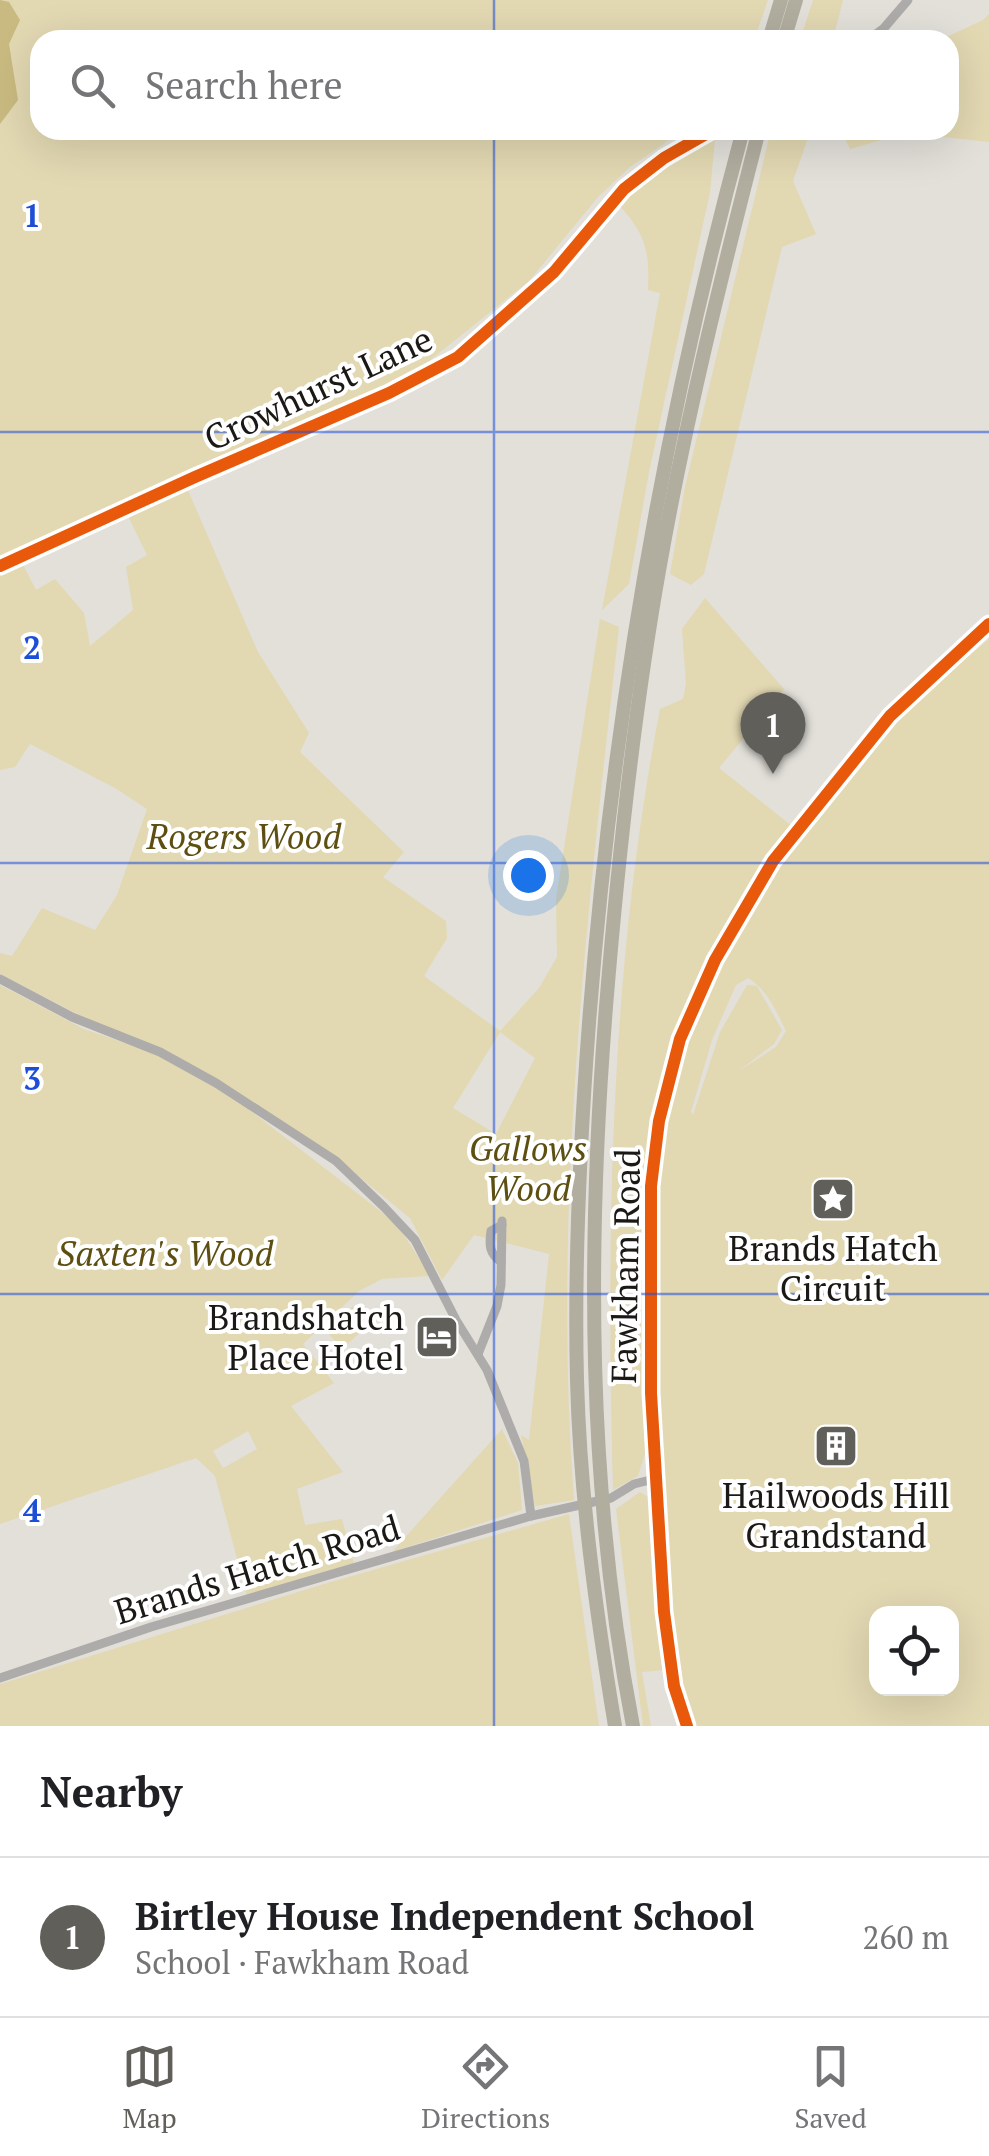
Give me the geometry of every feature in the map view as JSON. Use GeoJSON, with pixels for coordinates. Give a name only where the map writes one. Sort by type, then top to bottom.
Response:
{"type":"FeatureCollection","features":[{"type":"Feature","properties":{"kind":"highway"},"geometry":{"type":"LineString","coordinates":[[772,30],[781,0]]}},
{"type":"Feature","properties":{"kind":"highway"},"geometry":{"type":"LineString","coordinates":[[787,30],[796,0]]}},
{"type":"Feature","properties":{"kind":"highway"},"geometry":{"type":"LineString","coordinates":[[615,1726],[586,1519],[577,1382],[576,1235],[597,920],[611,794],[647,561],[692,327],[741,140]]}},
{"type":"Feature","properties":{"kind":"highway"},"geometry":{"type":"LineString","coordinates":[[632,1726],[601,1478],[595,1378],[596,1162],[617,871],[660,566],[709,324],[756,140]]}},
{"type":"Feature","properties":{"kind":"street"},"geometry":{"type":"LineString","coordinates":[[881,30],[908,0]]}},
{"type":"Feature","properties":{"kind":"street","name":"Crowhurst Lane"},"geometry":{"type":"LineString","coordinates":[[0,566],[388,393],[458,357],[554,272],[624,189],[695,140]]}},
{"type":"Feature","properties":{"kind":"street","name":"Fawkham Road"},"geometry":{"type":"LineString","coordinates":[[687,1726],[671,1667],[654,1479],[652,1186],[659,1120],[680,1039],[715,960],[772,861],[890,716],[989,624]]}},
{"type":"Feature","properties":{"kind":"street"},"geometry":{"type":"LineString","coordinates":[[0,979],[72,1017],[160,1052],[216,1083],[336,1161],[416,1240],[478,1354],[524,1462],[531,1516],[611,1498],[634,1484],[654,1479]]}},
{"type":"Feature","properties":{"kind":"street"},"geometry":{"type":"LineString","coordinates":[[478,1354],[497,1306],[501,1262],[492,1256],[490,1245],[491,1231],[502,1223]]}},
{"type":"Feature","properties":{"kind":"street"},"geometry":{"type":"LineString","coordinates":[[467,1337],[484,1338]]}},
{"type":"Feature","properties":{"kind":"street","name":"Brands Hatch Road"},"geometry":{"type":"LineString","coordinates":[[0,1678],[152,1627],[531,1516]]}},
{"type":"Feature","properties":{"kind":"green space"},"geometry":{"type":"Polygon","coordinates":[[[0,0],[768,0],[758,30],[30,30],[30,140],[669,140],[630,167],[598,197],[529,281],[404,381],[196,471],[0,564],[0,0]]]}},
{"type":"Feature","properties":{"kind":"green space"},"geometry":{"type":"Polygon","coordinates":[[[813,0],[843,0],[836,30],[803,30],[813,0]]]}},
{"type":"Feature","properties":{"kind":"green space"},"geometry":{"type":"Polygon","coordinates":[[[989,14],[989,142],[959,139],[959,31],[989,14]]]}},
{"type":"Feature","properties":{"kind":"green space"},"geometry":{"type":"Polygon","coordinates":[[[715,140],[710,192],[649,472],[629,584],[602,610],[660,293],[648,290],[644,243],[618,204],[645,181],[715,140]]]}},
{"type":"Feature","properties":{"kind":"green space"},"geometry":{"type":"Polygon","coordinates":[[[769,140],[807,140],[793,181],[816,234],[782,247],[704,574],[691,585],[670,574],[685,487],[769,140]]]}},
{"type":"Feature","properties":{"kind":"green space"},"geometry":{"type":"Polygon","coordinates":[[[846,140],[882,140],[850,149],[846,140]]]}},
{"type":"Feature","properties":{"kind":"green space","name":"Rogers Wood"},"geometry":{"type":"Polygon","coordinates":[[[187,488],[258,652],[309,733],[300,752],[404,852],[383,877],[446,921],[447,938],[424,976],[500,1031],[539,988],[557,957],[556,899],[600,619],[619,627],[585,953],[570,1172],[568,1391],[574,1500],[535,1506],[521,1435],[529,1440],[549,1254],[474,1235],[442,1280],[410,1218],[324,1148],[166,1050],[83,1017],[0,974],[0,953],[12,956],[42,908],[95,930],[117,895],[147,809],[30,744],[15,767],[0,770],[0,569],[20,559],[36,590],[55,579],[84,613],[90,646],[133,610],[126,567],[147,555],[126,512],[187,488]],[[500,1032],[453,1108],[496,1134],[535,1058],[500,1032]]]}},
{"type":"Feature","properties":{"kind":"green space","name":"Gallows Wood"},"geometry":{"type":"Polygon","coordinates":[[[705,598],[784,689],[719,768],[792,826],[729,927],[675,1040],[653,1140],[648,1192],[644,1295],[646,1450],[638,1476],[613,1490],[610,1294],[615,1098],[631,903],[660,709],[683,699],[686,684],[682,629],[705,598]]]}},
{"type":"Feature","properties":{"kind":"green space","name":"Brands Hatch Circuit"},"geometry":{"type":"Polygon","coordinates":[[[989,639],[989,1726],[693,1726],[677,1678],[663,1543],[654,1301],[662,1128],[685,1046],[720,965],[778,869],[862,762],[916,701],[989,639]],[[748,978],[736,985],[712,1040],[693,1115],[720,1032],[747,985],[757,986],[782,1030],[774,1044],[737,1072],[776,1047],[786,1031],[766,995],[755,983],[748,978]]]}},
{"type":"Feature","properties":{"kind":"green space","name":"Saxten's Wood"},"geometry":{"type":"Polygon","coordinates":[[[0,985],[84,1029],[157,1054],[230,1095],[397,1224],[430,1276],[382,1279],[359,1291],[303,1344],[334,1383],[291,1406],[343,1472],[297,1489],[305,1525],[342,1519],[354,1564],[247,1596],[215,1476],[196,1458],[0,1524],[0,985]],[[248,1431],[213,1451],[223,1468],[257,1449],[248,1431]]]}},
{"type":"Feature","properties":{"kind":"green space"},"geometry":{"type":"Polygon","coordinates":[[[353,1306],[369,1324],[342,1349],[326,1331],[353,1306]]]}},
{"type":"Feature","properties":{"kind":"green space"},"geometry":{"type":"Polygon","coordinates":[[[502,1429],[518,1463],[522,1510],[392,1552],[502,1429]]]}},
{"type":"Feature","properties":{"kind":"green space"},"geometry":{"type":"Polygon","coordinates":[[[640,1492],[653,1500],[665,1670],[642,1672],[651,1726],[643,1726],[616,1509],[640,1492]]]}},
{"type":"Feature","properties":{"kind":"green space"},"geometry":{"type":"Polygon","coordinates":[[[569,1514],[599,1726],[0,1726],[0,1684],[324,1584],[569,1514]]]}},
{"type":"Feature","properties":{"kind":"shaded area"},"geometry":{"type":"Polygon","coordinates":[[[0,0],[9,2],[20,20],[9,44],[18,100],[0,124],[0,0]]]}},
{"type":"Feature","properties":{"kind":"cycle path"},"geometry":{"type":"LineString","coordinates":[[0,566],[389,393],[458,357],[554,272],[624,189],[696,140]]}},
{"type":"Feature","properties":{"kind":"cycle path"},"geometry":{"type":"LineString","coordinates":[[687,1726],[674,1686],[664,1612],[651,1393],[651,1186],[659,1121],[680,1039],[715,960],[773,861],[890,716],[989,624]]}},
{"type":"Feature","properties":{"kind":"place","name":"Birtley House Independent School"},"geometry":{"type":"Point","coordinates":[773,774]}},
{"type":"Feature","properties":{"kind":"place","name":"Brands Hatch Circuit"},"geometry":{"type":"Point","coordinates":[833,1199]}},
{"type":"Feature","properties":{"kind":"place","name":"Brandshatch Place Hotel"},"geometry":{"type":"Point","coordinates":[437,1337]}},
{"type":"Feature","properties":{"kind":"place","name":"Hailwoods Hill Grandstand"},"geometry":{"type":"Point","coordinates":[836,1446]}}]}
